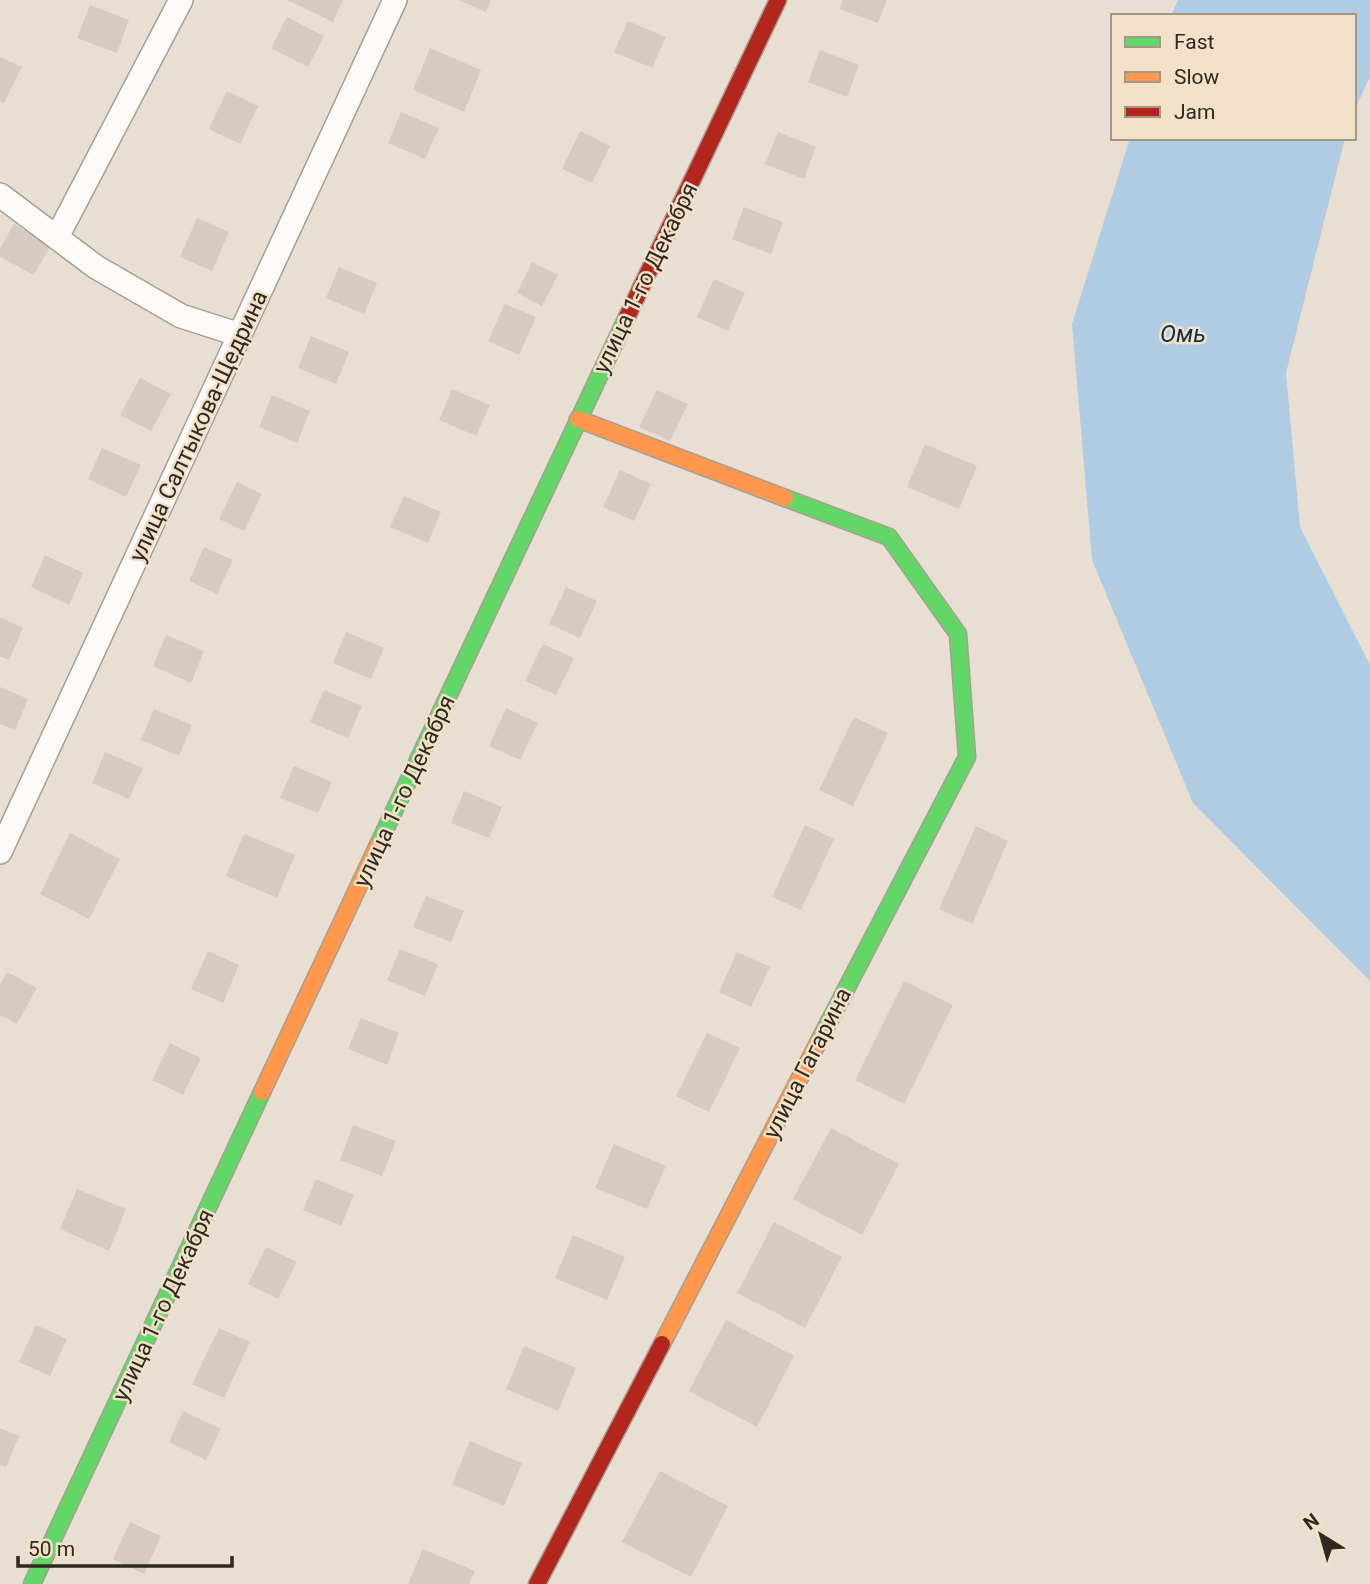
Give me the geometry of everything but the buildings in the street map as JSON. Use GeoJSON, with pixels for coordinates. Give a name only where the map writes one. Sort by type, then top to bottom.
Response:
{"type":"FeatureCollection","features":[{"type":"Feature","properties":{"kind":"street"},"geometry":{"type":"LineString","coordinates":[[57,237],[181,0]]}},
{"type":"Feature","properties":{"kind":"street","name":"улица Салтыкова-Щедрина"},"geometry":{"type":"LineString","coordinates":[[0,852],[395,0]]}},
{"type":"Feature","properties":{"kind":"street","name":"улица 1-го Декабря"},"geometry":{"type":"LineString","coordinates":[[32,1584],[578,419],[778,0]]}},
{"type":"Feature","properties":{"kind":"street"},"geometry":{"type":"LineString","coordinates":[[0,195],[96,267],[181,316],[240,335]]}},
{"type":"Feature","properties":{"kind":"street","name":"улица Гагарина"},"geometry":{"type":"LineString","coordinates":[[537,1584],[967,757],[958,634],[890,537],[578,419]]}},
{"type":"Feature","properties":{"kind":"water"},"geometry":{"type":"Polygon","coordinates":[[[1178,0],[1370,0],[1370,77],[1356,107],[1356,14],[1172,14],[1178,0]]]}},
{"type":"Feature","properties":{"kind":"water","name":"Омь"},"geometry":{"type":"Polygon","coordinates":[[[1129,140],[1344,140],[1286,373],[1300,527],[1370,665],[1370,981],[1193,803],[1092,560],[1072,324],[1129,140]]]}},
{"type":"Feature","properties":{"kind":"traffic: fast"},"geometry":{"type":"LineString","coordinates":[[378,845],[627,317]]}},
{"type":"Feature","properties":{"kind":"traffic: fast"},"geometry":{"type":"LineString","coordinates":[[785,498],[889,537],[958,634],[967,757],[820,1039]]}},
{"type":"Feature","properties":{"kind":"traffic: fast"},"geometry":{"type":"LineString","coordinates":[[32,1584],[262,1092]]}},
{"type":"Feature","properties":{"kind":"traffic: slow"},"geometry":{"type":"LineString","coordinates":[[578,419],[785,498]]}},
{"type":"Feature","properties":{"kind":"traffic: slow"},"geometry":{"type":"LineString","coordinates":[[262,1092],[378,845]]}},
{"type":"Feature","properties":{"kind":"traffic: slow"},"geometry":{"type":"LineString","coordinates":[[662,1344],[820,1039]]}},
{"type":"Feature","properties":{"kind":"traffic: jam"},"geometry":{"type":"LineString","coordinates":[[627,317],[778,0]]}},
{"type":"Feature","properties":{"kind":"traffic: jam"},"geometry":{"type":"LineString","coordinates":[[537,1584],[662,1344]]}}]}
